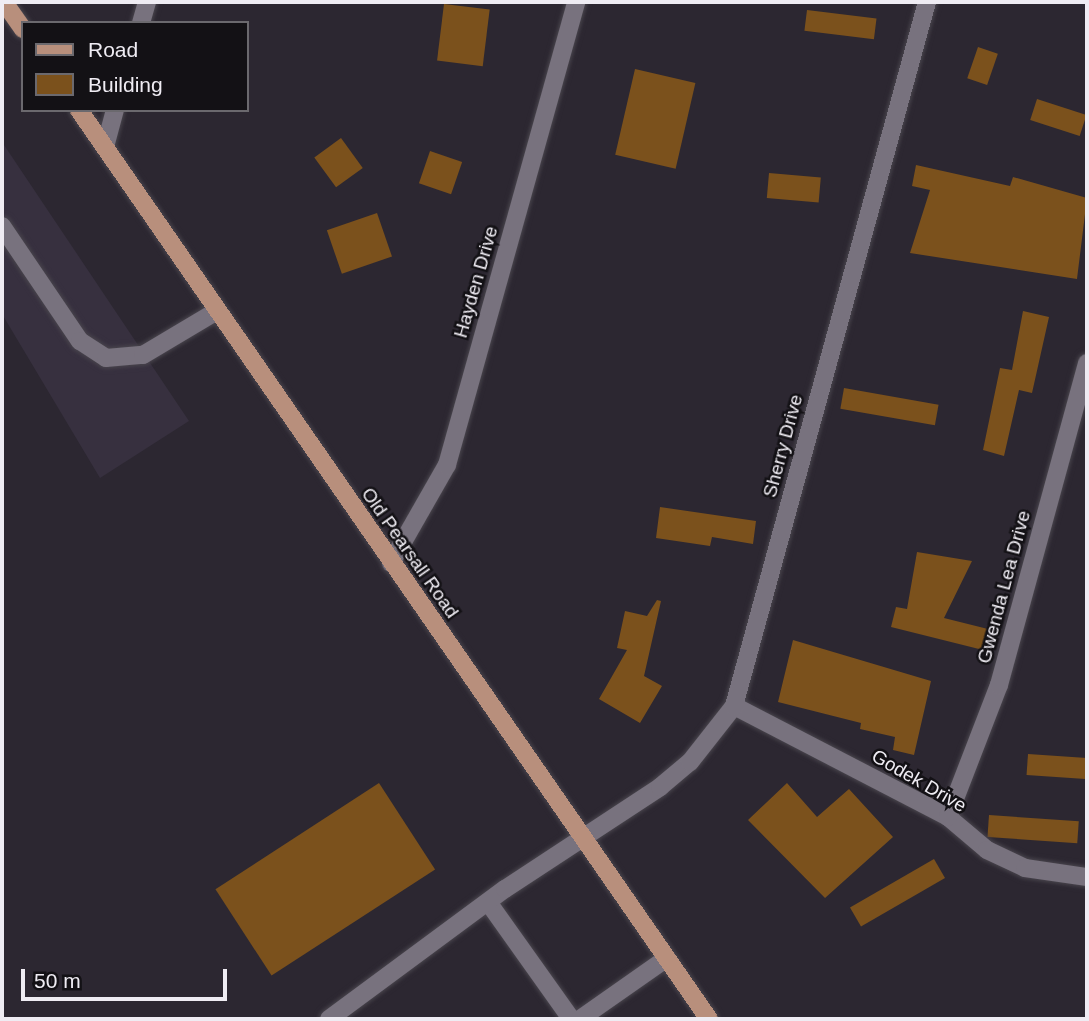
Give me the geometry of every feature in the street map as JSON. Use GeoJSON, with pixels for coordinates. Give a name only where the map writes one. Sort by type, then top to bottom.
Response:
{"type":"FeatureCollection","features":[{"type":"Feature","properties":{"kind":"main road"},"geometry":{"type":"LineString","coordinates":[[4,2],[21,26]]}},
{"type":"Feature","properties":{"kind":"main road","name":"Old Pearsall Road"},"geometry":{"type":"LineString","coordinates":[[80,112],[215,312],[709,1019]]}},
{"type":"Feature","properties":{"kind":"street"},"geometry":{"type":"LineString","coordinates":[[141,21],[146,2]]}},
{"type":"Feature","properties":{"kind":"street","name":"Hayden Drive"},"geometry":{"type":"LineString","coordinates":[[391,563],[447,465],[576,2]]}},
{"type":"Feature","properties":{"kind":"street","name":"Sherry Drive"},"geometry":{"type":"LineString","coordinates":[[329,1019],[488,902],[583,839],[690,762],[734,706],[927,2]]}},
{"type":"Feature","properties":{"kind":"street"},"geometry":{"type":"LineString","coordinates":[[105,147],[114,112]]}},
{"type":"Feature","properties":{"kind":"street"},"geometry":{"type":"LineString","coordinates":[[2,226],[80,341],[106,358],[143,355],[215,312]]}},
{"type":"Feature","properties":{"kind":"street","name":"Gwenda Lea Drive"},"geometry":{"type":"LineString","coordinates":[[948,817],[999,685],[1087,363]]}},
{"type":"Feature","properties":{"kind":"street","name":"Godek Drive"},"geometry":{"type":"LineString","coordinates":[[734,706],[948,817],[987,850],[1025,868],[1087,877]]}},
{"type":"Feature","properties":{"kind":"street"},"geometry":{"type":"LineString","coordinates":[[488,902],[571,1019]]}},
{"type":"Feature","properties":{"kind":"street"},"geometry":{"type":"LineString","coordinates":[[580,1019],[667,958]]}},
{"type":"Feature","properties":{"kind":"shaded area"},"geometry":{"type":"Polygon","coordinates":[[[2,142],[189,421],[100,478],[2,314],[2,142]]]}},
{"type":"Feature","properties":{"kind":"building"},"geometry":{"type":"Polygon","coordinates":[[[444,4],[490,10],[483,66],[437,61],[444,4]]]}},
{"type":"Feature","properties":{"kind":"building"},"geometry":{"type":"Polygon","coordinates":[[[807,10],[876,19],[874,39],[804,31],[807,10]]]}},
{"type":"Feature","properties":{"kind":"building"},"geometry":{"type":"Polygon","coordinates":[[[978,47],[998,54],[987,85],[967,78],[978,47]]]}},
{"type":"Feature","properties":{"kind":"building"},"geometry":{"type":"Polygon","coordinates":[[[635,69],[695,83],[676,169],[615,155],[635,69]]]}},
{"type":"Feature","properties":{"kind":"building"},"geometry":{"type":"Polygon","coordinates":[[[1037,99],[1086,115],[1080,136],[1030,120],[1037,99]]]}},
{"type":"Feature","properties":{"kind":"building"},"geometry":{"type":"Polygon","coordinates":[[[341,138],[363,168],[336,187],[314,157],[341,138]]]}},
{"type":"Feature","properties":{"kind":"building"},"geometry":{"type":"Polygon","coordinates":[[[430,151],[462,162],[451,194],[419,183],[430,151]]]}},
{"type":"Feature","properties":{"kind":"building"},"geometry":{"type":"Polygon","coordinates":[[[916,165],[1010,186],[1013,177],[1087,198],[1077,279],[910,253],[930,190],[912,186],[916,165]]]}},
{"type":"Feature","properties":{"kind":"building"},"geometry":{"type":"Polygon","coordinates":[[[769,173],[821,178],[819,202],[767,198],[769,173]]]}},
{"type":"Feature","properties":{"kind":"building"},"geometry":{"type":"Polygon","coordinates":[[[377,213],[392,256],[342,274],[327,230],[377,213]]]}},
{"type":"Feature","properties":{"kind":"building"},"geometry":{"type":"Polygon","coordinates":[[[1023,311],[1049,317],[1032,393],[1019,390],[1004,456],[983,450],[1000,368],[1012,370],[1023,311]]]}},
{"type":"Feature","properties":{"kind":"building"},"geometry":{"type":"Polygon","coordinates":[[[844,388],[939,405],[935,425],[840,409],[844,388]]]}},
{"type":"Feature","properties":{"kind":"building"},"geometry":{"type":"Polygon","coordinates":[[[660,507],[756,521],[753,544],[712,537],[710,546],[656,538],[660,507]]]}},
{"type":"Feature","properties":{"kind":"building"},"geometry":{"type":"Polygon","coordinates":[[[917,552],[972,561],[944,618],[988,629],[983,650],[891,627],[896,607],[907,609],[917,552]]]}},
{"type":"Feature","properties":{"kind":"building"},"geometry":{"type":"Polygon","coordinates":[[[657,600],[661,601],[644,676],[662,686],[640,723],[599,699],[627,650],[617,648],[625,611],[647,616],[657,600]]]}},
{"type":"Feature","properties":{"kind":"building"},"geometry":{"type":"Polygon","coordinates":[[[793,640],[931,681],[914,755],[893,750],[895,737],[860,729],[861,723],[778,702],[793,640]]]}},
{"type":"Feature","properties":{"kind":"building"},"geometry":{"type":"Polygon","coordinates":[[[1028,754],[1087,758],[1085,779],[1027,775],[1028,754]]]}},
{"type":"Feature","properties":{"kind":"building"},"geometry":{"type":"Polygon","coordinates":[[[379,783],[435,869],[272,976],[215,889],[379,783]]]}},
{"type":"Feature","properties":{"kind":"building"},"geometry":{"type":"Polygon","coordinates":[[[787,783],[817,817],[849,789],[893,837],[825,898],[748,820],[787,783]]]}},
{"type":"Feature","properties":{"kind":"building"},"geometry":{"type":"Polygon","coordinates":[[[989,815],[1079,821],[1077,843],[987,837],[989,815]]]}},
{"type":"Feature","properties":{"kind":"building"},"geometry":{"type":"Polygon","coordinates":[[[934,859],[945,878],[861,927],[850,908],[934,859]]]}}]}
